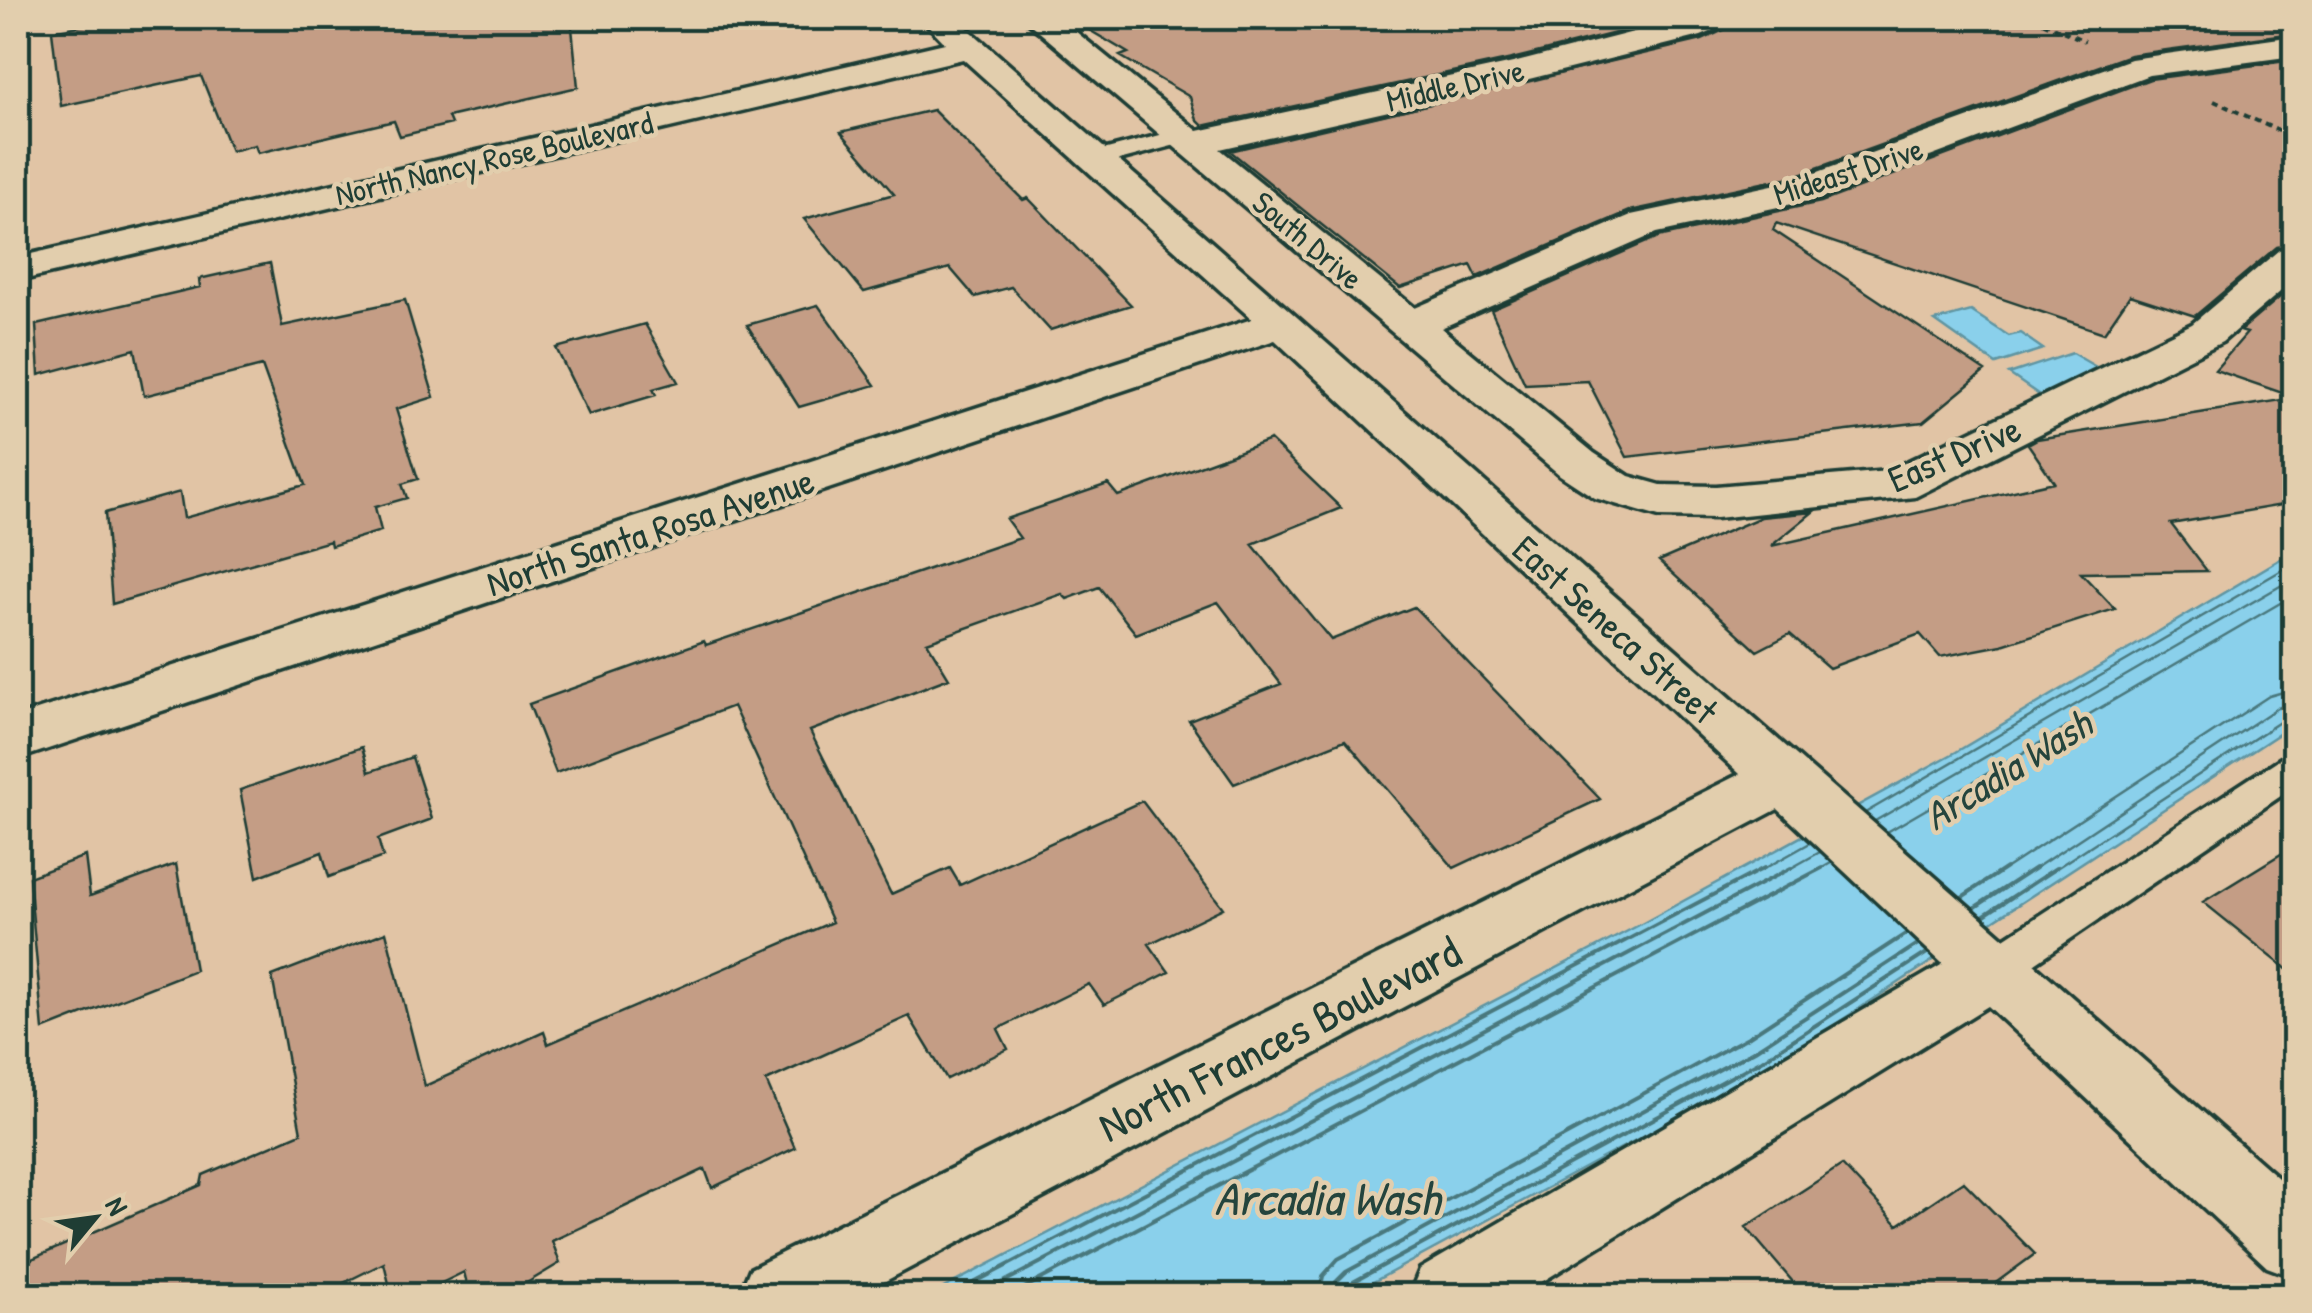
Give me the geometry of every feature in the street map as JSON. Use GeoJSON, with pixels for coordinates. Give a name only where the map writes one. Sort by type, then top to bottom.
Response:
{"type":"FeatureCollection","features":[{"type":"Feature","properties":{"kind":"street","name":"South Drive"},"geometry":{"type":"LineString","coordinates":[[1039,18],[1577,464]]}},
{"type":"Feature","properties":{"kind":"street","name":"Middle Drive"},"geometry":{"type":"LineString","coordinates":[[1188,140],[1513,73],[1690,28],[1715,18]]}},
{"type":"Feature","properties":{"kind":"street","name":"East Seneca Street"},"geometry":{"type":"LineString","coordinates":[[954,32],[1282,323],[2294,1241]]}},
{"type":"Feature","properties":{"kind":"street","name":"North Nancy Rose Boulevard"},"geometry":{"type":"LineString","coordinates":[[18,269],[954,32]]}},
{"type":"Feature","properties":{"kind":"street","name":"Mideast Drive"},"geometry":{"type":"LineString","coordinates":[[1410,326],[1645,224],[1806,190],[2143,66],[2294,46]]}},
{"type":"Feature","properties":{"kind":"street","name":"East Drive"},"geometry":{"type":"LineString","coordinates":[[1577,464],[1612,487],[1659,501],[1716,502],[1898,486],[2207,332],[2294,259]]}},
{"type":"Feature","properties":{"kind":"street","name":"North Santa Rosa Avenue"},"geometry":{"type":"LineString","coordinates":[[18,738],[1282,323]]}},
{"type":"Feature","properties":{"kind":"street","name":"North Frances Boulevard"},"geometry":{"type":"LineString","coordinates":[[777,1296],[1793,790]]}},
{"type":"Feature","properties":{"kind":"street"},"geometry":{"type":"LineString","coordinates":[[1447,1296],[1981,960]]}},
{"type":"Feature","properties":{"kind":"lane"},"geometry":{"type":"LineString","coordinates":[[1096,159],[1188,140]]}},
{"type":"Feature","properties":{"kind":"lane"},"geometry":{"type":"LineString","coordinates":[[1981,960],[2294,768]]}},
{"type":"Feature","properties":{"kind":"water"},"geometry":{"type":"Polygon","coordinates":[[[1971,311],[2009,336],[2020,333],[2043,349],[1996,364],[1935,321],[1971,311]]]}},
{"type":"Feature","properties":{"kind":"water"},"geometry":{"type":"Polygon","coordinates":[[[2072,353],[2105,372],[2045,399],[2009,374],[2072,353]]]}},
{"type":"Feature","properties":{"kind":"water","name":"Arcadia Wash"},"geometry":{"type":"Polygon","coordinates":[[[2294,551],[2294,724],[1767,1069],[1349,1295],[928,1296],[1643,923],[1956,752],[2294,551]]]}},
{"type":"Feature","properties":{"kind":"building"},"geometry":{"type":"Polygon","coordinates":[[[124,18],[571,18],[578,87],[448,117],[451,124],[400,136],[394,121],[258,153],[255,145],[231,151],[201,76],[61,106],[52,31],[124,18]]]}},
{"type":"Feature","properties":{"kind":"building"},"geometry":{"type":"Polygon","coordinates":[[[1069,18],[1675,18],[1512,59],[1203,126],[1197,120],[1190,97],[1120,56],[1128,53],[1069,18]]]}},
{"type":"Feature","properties":{"kind":"building"},"geometry":{"type":"Polygon","coordinates":[[[1735,18],[2294,18],[2294,33],[2130,55],[1795,176],[1630,211],[1477,277],[1471,265],[1400,288],[1230,151],[1702,40],[1728,28],[1735,18]]]}},
{"type":"Feature","properties":{"kind":"building"},"geometry":{"type":"Polygon","coordinates":[[[2294,60],[2294,244],[2277,247],[2195,316],[2130,295],[2104,333],[1776,223],[1773,230],[1985,371],[1923,422],[1627,457],[1588,381],[1525,384],[1491,310],[1658,237],[1821,202],[2150,79],[2294,60]]]}},
{"type":"Feature","properties":{"kind":"building"},"geometry":{"type":"Polygon","coordinates":[[[933,110],[1023,200],[1028,198],[1131,305],[1050,330],[1011,287],[975,297],[950,268],[864,292],[804,219],[894,194],[841,132],[933,110]]]}},
{"type":"Feature","properties":{"kind":"building"},"geometry":{"type":"Polygon","coordinates":[[[270,263],[282,326],[405,300],[434,397],[396,409],[418,479],[402,484],[407,498],[375,507],[381,531],[331,546],[330,541],[112,604],[105,513],[180,492],[184,518],[305,485],[262,366],[144,396],[135,349],[39,375],[36,325],[200,287],[199,279],[270,263]]]}},
{"type":"Feature","properties":{"kind":"building"},"geometry":{"type":"Polygon","coordinates":[[[2294,285],[2294,397],[2215,370],[2247,333],[2240,331],[2294,285]]]}},
{"type":"Feature","properties":{"kind":"building"},"geometry":{"type":"Polygon","coordinates":[[[818,305],[875,385],[799,407],[747,325],[818,305]]]}},
{"type":"Feature","properties":{"kind":"building"},"geometry":{"type":"Polygon","coordinates":[[[645,324],[678,382],[653,389],[656,395],[589,415],[556,348],[645,324]]]}},
{"type":"Feature","properties":{"kind":"building"},"geometry":{"type":"Polygon","coordinates":[[[2294,398],[2294,503],[2171,524],[2207,571],[2081,573],[2115,609],[2002,645],[1940,657],[1920,634],[1829,668],[1790,634],[1757,651],[1659,561],[1761,517],[1813,512],[1771,546],[2054,482],[2028,444],[2037,439],[2294,398]]]}},
{"type":"Feature","properties":{"kind":"building"},"geometry":{"type":"Polygon","coordinates":[[[1270,440],[1341,508],[1252,544],[1331,640],[1414,607],[1600,799],[1454,868],[1345,740],[1234,784],[1189,720],[1281,684],[1218,602],[1136,634],[1099,587],[1067,599],[1062,594],[927,642],[949,678],[810,731],[891,894],[950,868],[960,885],[1142,801],[1223,908],[1149,944],[1169,972],[1104,1005],[1089,984],[998,1029],[1008,1049],[947,1079],[909,1016],[766,1081],[795,1148],[712,1188],[705,1169],[552,1241],[560,1263],[505,1296],[470,1296],[464,1272],[415,1296],[392,1296],[384,1263],[317,1296],[18,1296],[18,1265],[201,1185],[203,1175],[301,1133],[272,976],[386,932],[425,1086],[544,1032],[548,1044],[832,922],[733,706],[556,773],[529,704],[704,641],[706,645],[1020,538],[1006,519],[1108,484],[1118,496],[1270,440]]]}},
{"type":"Feature","properties":{"kind":"building"},"geometry":{"type":"Polygon","coordinates":[[[362,747],[369,772],[412,757],[432,819],[378,839],[383,857],[329,877],[322,852],[257,877],[240,790],[362,747]]]}},
{"type":"Feature","properties":{"kind":"building"},"geometry":{"type":"Polygon","coordinates":[[[2294,846],[2294,975],[2203,902],[2294,846]]]}},
{"type":"Feature","properties":{"kind":"building"},"geometry":{"type":"Polygon","coordinates":[[[85,856],[90,896],[176,864],[195,970],[43,1030],[29,877],[85,856]]]}},
{"type":"Feature","properties":{"kind":"building"},"geometry":{"type":"Polygon","coordinates":[[[1842,1165],[1898,1225],[1963,1181],[2035,1254],[1978,1296],[1805,1296],[1746,1227],[1842,1165]]]}}]}
